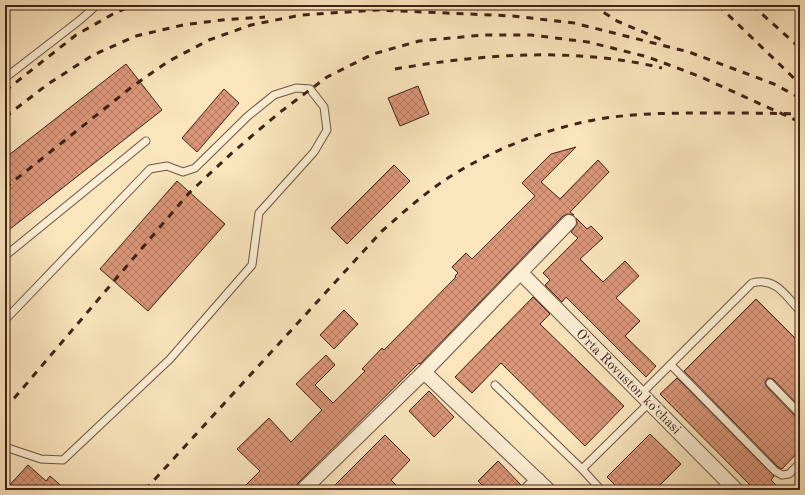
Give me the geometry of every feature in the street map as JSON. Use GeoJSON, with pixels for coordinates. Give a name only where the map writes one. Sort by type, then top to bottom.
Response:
{"type":"FeatureCollection","features":[{"type":"Feature","properties":{"kind":"street"},"geometry":{"type":"LineString","coordinates":[[303,490],[424,372],[569,222]]}},
{"type":"Feature","properties":{"kind":"street","name":"Oʻrta Rovuston koʻchasi"},"geometry":{"type":"LineString","coordinates":[[521,273],[736,490]]}},
{"type":"Feature","properties":{"kind":"street"},"geometry":{"type":"LineString","coordinates":[[424,372],[538,487]]}},
{"type":"Feature","properties":{"kind":"lane"},"geometry":{"type":"LineString","coordinates":[[5,78],[97,5]]}},
{"type":"Feature","properties":{"kind":"lane"},"geometry":{"type":"LineString","coordinates":[[5,320],[150,169],[167,166],[183,172],[195,168],[248,116],[274,95],[296,88],[310,89],[324,107],[327,130],[314,152],[258,214],[252,264],[170,359],[63,460],[41,459],[5,446]]}},
{"type":"Feature","properties":{"kind":"lane"},"geometry":{"type":"LineString","coordinates":[[5,256],[146,141]]}},
{"type":"Feature","properties":{"kind":"lane"},"geometry":{"type":"LineString","coordinates":[[582,469],[646,398],[671,365],[752,283],[761,281],[774,284],[800,311]]}},
{"type":"Feature","properties":{"kind":"lane"},"geometry":{"type":"LineString","coordinates":[[671,365],[775,471],[782,475],[789,474],[800,463]]}},
{"type":"Feature","properties":{"kind":"lane"},"geometry":{"type":"LineString","coordinates":[[770,383],[800,414]]}},
{"type":"Feature","properties":{"kind":"lane"},"geometry":{"type":"LineString","coordinates":[[496,385],[582,469],[601,490]]}},
{"type":"Feature","properties":{"kind":"building"},"geometry":{"type":"Polygon","coordinates":[[[126,64],[162,110],[5,233],[5,158],[126,64]]]}},
{"type":"Feature","properties":{"kind":"building"},"geometry":{"type":"Polygon","coordinates":[[[418,86],[429,114],[400,126],[388,98],[418,86]]]}},
{"type":"Feature","properties":{"kind":"building"},"geometry":{"type":"Polygon","coordinates":[[[224,89],[239,103],[197,152],[182,138],[224,89]]]}},
{"type":"Feature","properties":{"kind":"building"},"geometry":{"type":"Polygon","coordinates":[[[576,147],[541,182],[560,199],[598,160],[609,172],[570,212],[574,215],[567,214],[563,216],[420,364],[419,363],[297,484],[294,490],[241,490],[260,471],[237,449],[269,418],[291,442],[322,410],[296,384],[326,355],[335,365],[315,385],[333,403],[365,371],[362,369],[382,348],[384,350],[456,277],[455,276],[458,273],[452,267],[466,253],[472,259],[535,196],[522,183],[551,154],[576,147]]]}},
{"type":"Feature","properties":{"kind":"building"},"geometry":{"type":"Polygon","coordinates":[[[394,165],[410,181],[347,244],[331,228],[394,165]]]}},
{"type":"Feature","properties":{"kind":"building"},"geometry":{"type":"Polygon","coordinates":[[[177,181],[225,224],[148,311],[100,269],[177,181]]]}},
{"type":"Feature","properties":{"kind":"building"},"geometry":{"type":"Polygon","coordinates":[[[576,218],[587,229],[591,226],[603,238],[580,259],[603,282],[625,261],[639,276],[616,298],[640,321],[625,336],[656,366],[646,377],[566,297],[562,302],[545,285],[550,280],[543,273],[578,238],[571,232],[577,224],[576,218]]]}},
{"type":"Feature","properties":{"kind":"building"},"geometry":{"type":"Polygon","coordinates":[[[533,297],[550,314],[540,324],[624,406],[585,446],[501,363],[472,393],[455,377],[533,297]]]}},
{"type":"Feature","properties":{"kind":"building"},"geometry":{"type":"Polygon","coordinates":[[[756,299],[800,343],[800,407],[773,379],[768,378],[765,382],[766,386],[796,417],[800,419],[800,450],[782,469],[778,467],[684,371],[756,299]]]}},
{"type":"Feature","properties":{"kind":"building"},"geometry":{"type":"Polygon","coordinates":[[[344,310],[358,324],[334,349],[320,335],[344,310]]]}},
{"type":"Feature","properties":{"kind":"building"},"geometry":{"type":"Polygon","coordinates":[[[677,378],[774,476],[771,480],[781,490],[755,490],[660,394],[677,378]]]}},
{"type":"Feature","properties":{"kind":"building"},"geometry":{"type":"Polygon","coordinates":[[[429,391],[454,417],[434,437],[409,411],[429,391]]]}},
{"type":"Feature","properties":{"kind":"building"},"geometry":{"type":"Polygon","coordinates":[[[650,434],[681,464],[655,490],[620,490],[607,477],[650,434]]]}},
{"type":"Feature","properties":{"kind":"building"},"geometry":{"type":"Polygon","coordinates":[[[385,435],[410,460],[391,480],[401,490],[330,490],[385,435]]]}},
{"type":"Feature","properties":{"kind":"building"},"geometry":{"type":"Polygon","coordinates":[[[498,461],[521,485],[520,490],[487,490],[478,481],[498,461]]]}},
{"type":"Feature","properties":{"kind":"building"},"geometry":{"type":"Polygon","coordinates":[[[28,465],[46,481],[50,476],[66,490],[5,490],[28,465]]]}},
{"type":"Feature","properties":{"kind":"railway"},"geometry":{"type":"LineString","coordinates":[[5,91],[76,35],[113,14],[133,5]]}},
{"type":"Feature","properties":{"kind":"railway"},"geometry":{"type":"LineString","coordinates":[[317,5],[348,7]]}},
{"type":"Feature","properties":{"kind":"railway"},"geometry":{"type":"LineString","coordinates":[[450,5],[478,10]]}},
{"type":"Feature","properties":{"kind":"railway"},"geometry":{"type":"LineString","coordinates":[[592,5],[617,21],[662,40]]}},
{"type":"Feature","properties":{"kind":"railway"},"geometry":{"type":"LineString","coordinates":[[718,5],[800,84]]}},
{"type":"Feature","properties":{"kind":"railway"},"geometry":{"type":"LineString","coordinates":[[752,5],[800,48]]}},
{"type":"Feature","properties":{"kind":"railway"},"geometry":{"type":"LineString","coordinates":[[5,188],[133,86],[169,61],[209,40],[251,25],[301,15],[378,10],[513,16],[574,23],[689,52],[774,84],[800,98]]}},
{"type":"Feature","properties":{"kind":"railway"},"geometry":{"type":"LineString","coordinates":[[5,117],[48,84],[93,55],[136,36],[183,25],[265,17]]}},
{"type":"Feature","properties":{"kind":"railway"},"geometry":{"type":"LineString","coordinates":[[5,409],[189,193],[233,152],[279,113],[327,77],[373,54],[419,41],[483,35],[531,35],[588,42],[648,57],[701,77],[800,122]]}},
{"type":"Feature","properties":{"kind":"railway"},"geometry":{"type":"LineString","coordinates":[[395,69],[461,60],[528,55],[596,57],[629,61],[662,68]]}},
{"type":"Feature","properties":{"kind":"railway"},"geometry":{"type":"LineString","coordinates":[[145,490],[382,231],[427,193],[446,179],[472,164],[504,148],[537,135],[571,125],[603,118],[664,113],[800,114]]}}]}
